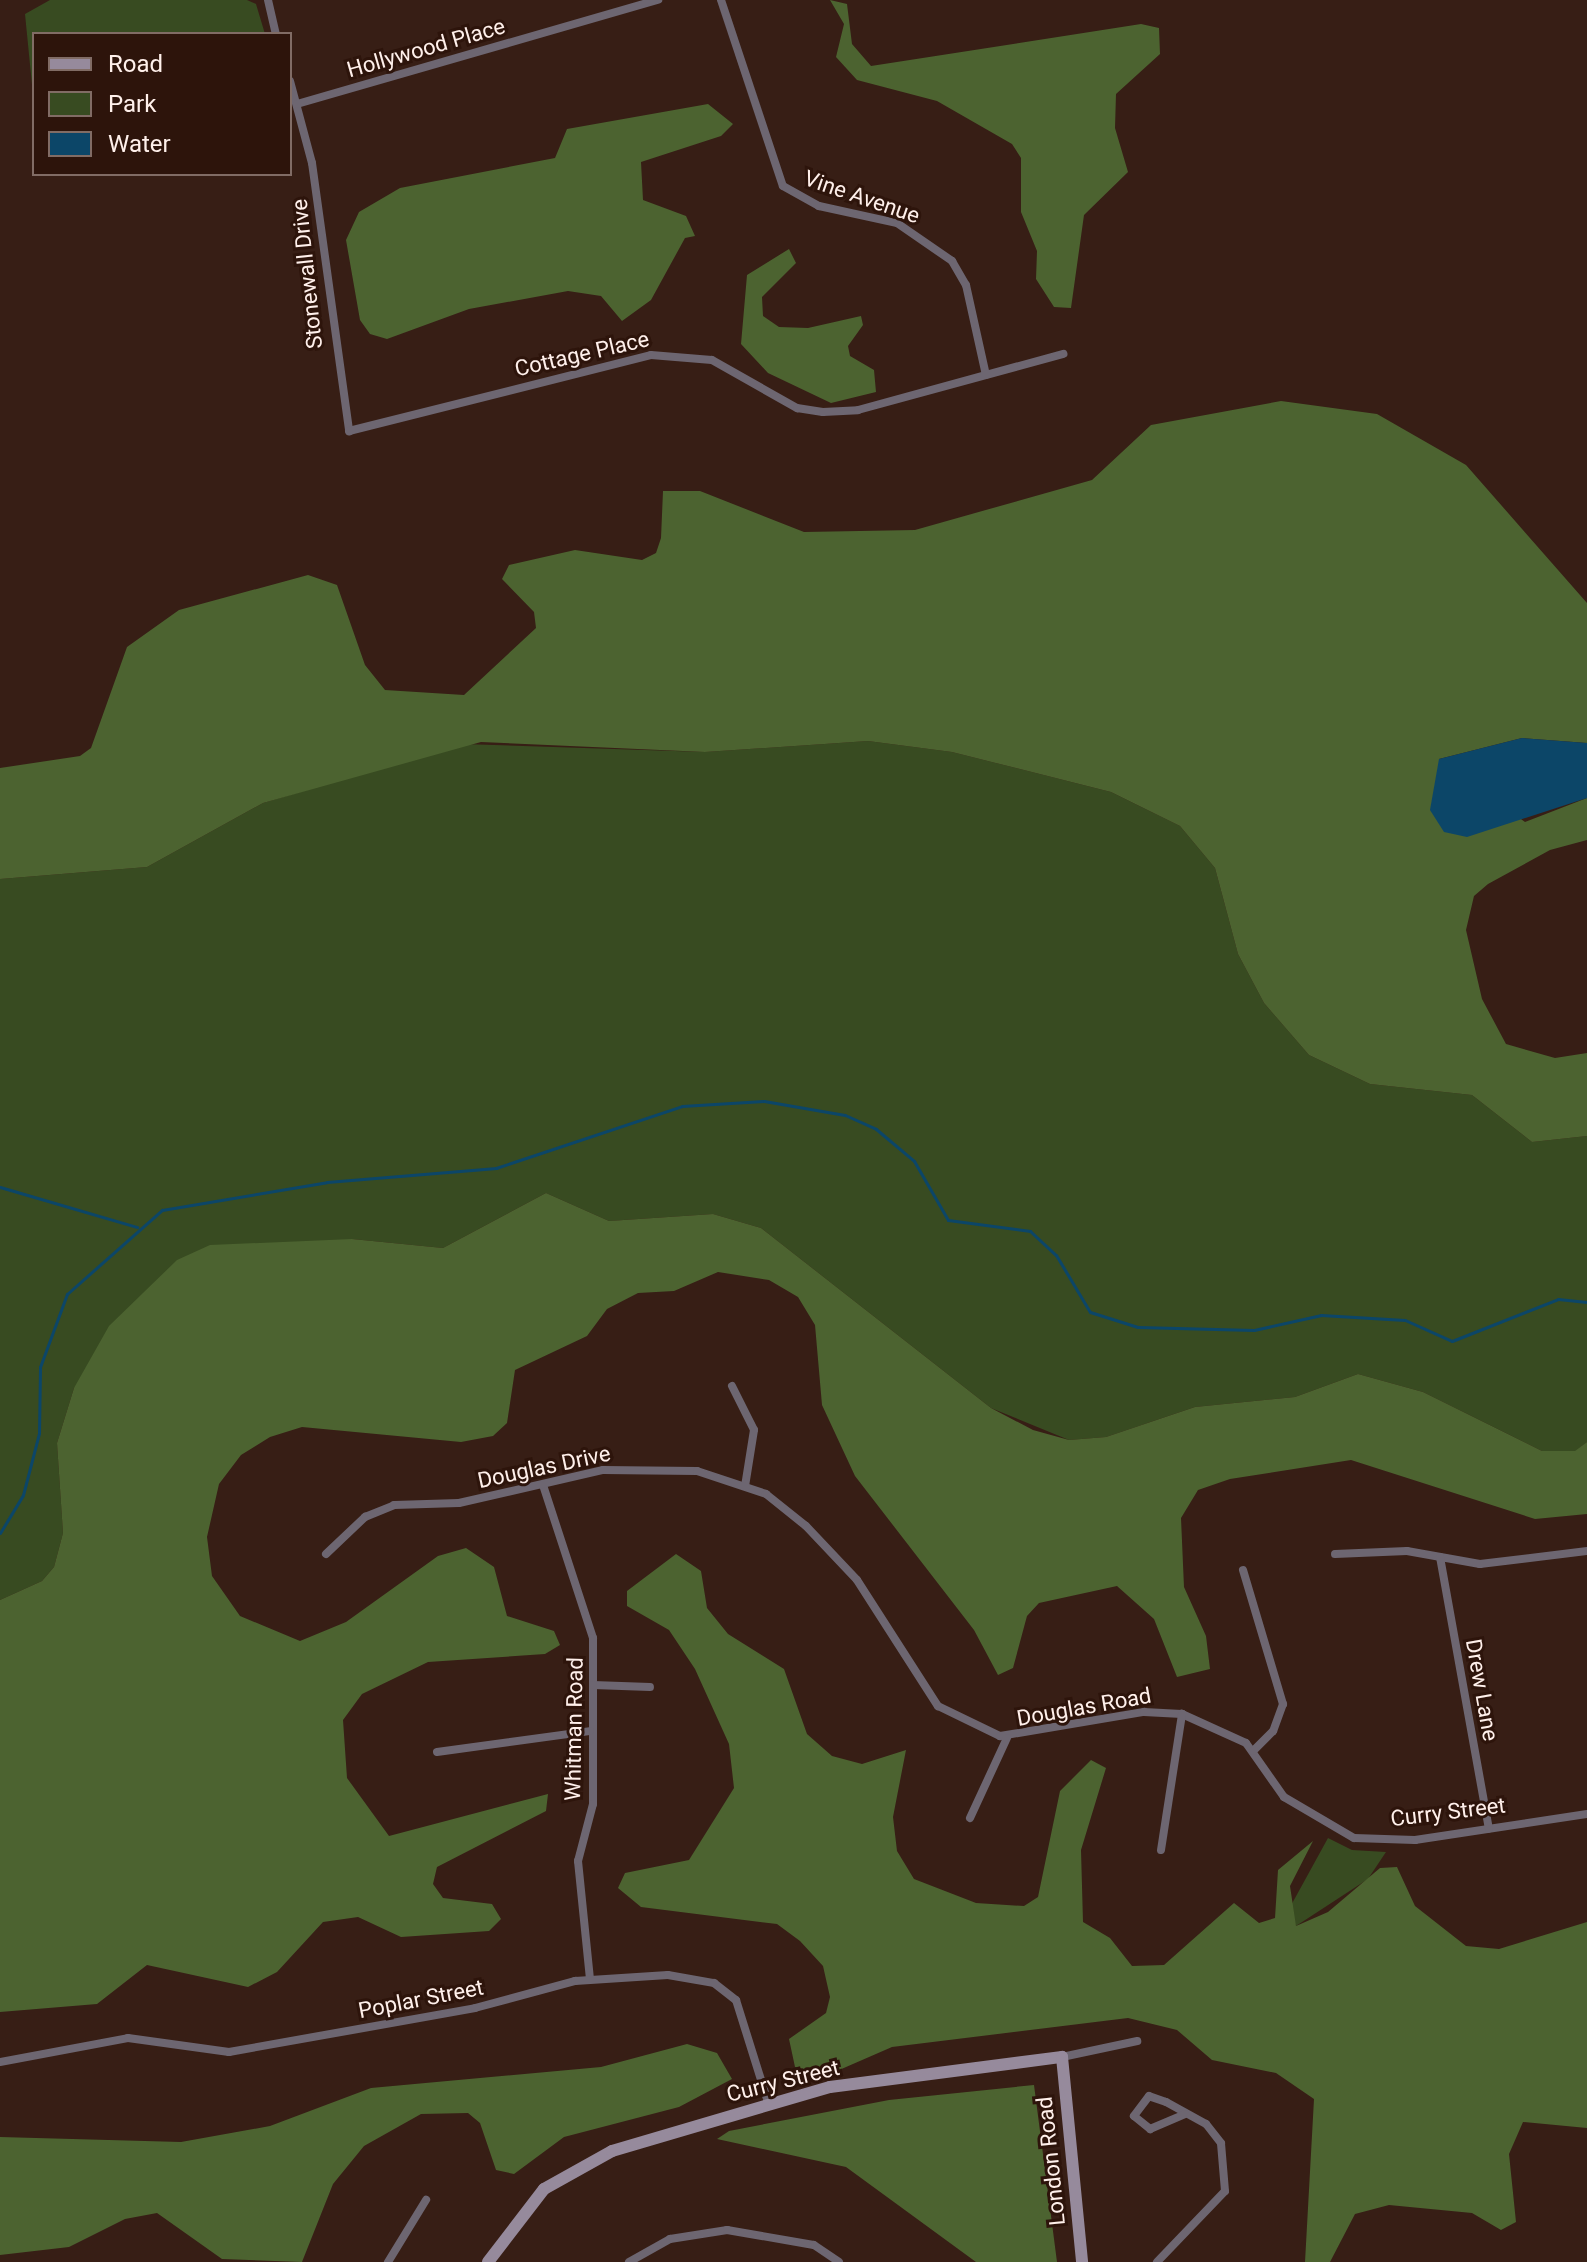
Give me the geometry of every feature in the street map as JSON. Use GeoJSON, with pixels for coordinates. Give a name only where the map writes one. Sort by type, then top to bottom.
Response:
{"type":"FeatureCollection","features":[{"type":"Feature","properties":{"kind":"street"},"geometry":{"type":"LineString","coordinates":[[268,0],[276,32]]}},
{"type":"Feature","properties":{"kind":"street","name":"Hollywood Place"},"geometry":{"type":"LineString","coordinates":[[297,104],[658,0]]}},
{"type":"Feature","properties":{"kind":"street","name":"Vine Avenue"},"geometry":{"type":"LineString","coordinates":[[721,0],[783,186],[819,206],[897,223],[952,261],[966,285],[986,375]]}},
{"type":"Feature","properties":{"kind":"street","name":"Stonewall Drive"},"geometry":{"type":"LineString","coordinates":[[292,88],[323,235],[341,412],[349,431],[382,428]]}},
{"type":"Feature","properties":{"kind":"street","name":"Cottage Place"},"geometry":{"type":"LineString","coordinates":[[382,428],[592,367],[674,353],[712,360],[797,408],[823,412],[1063,354]]}},
{"type":"Feature","properties":{"kind":"street"},"geometry":{"type":"LineString","coordinates":[[732,1386],[754,1430],[745,1486]]}},
{"type":"Feature","properties":{"kind":"street","name":"Douglas Drive"},"geometry":{"type":"LineString","coordinates":[[326,1554],[379,1510],[646,1467],[697,1471],[766,1494],[828,1546],[938,1706],[1007,1738]]}},
{"type":"Feature","properties":{"kind":"street","name":"Whitman Road"},"geometry":{"type":"LineString","coordinates":[[543,1485],[581,1587],[593,1638],[590,1731],[593,1804],[578,1861],[590,1979]]}},
{"type":"Feature","properties":{"kind":"street"},"geometry":{"type":"LineString","coordinates":[[1335,1554],[1440,1557],[1480,1564],[1587,1551]]}},
{"type":"Feature","properties":{"kind":"street","name":"Drew Lane"},"geometry":{"type":"LineString","coordinates":[[1440,1557],[1489,1829]]}},
{"type":"Feature","properties":{"kind":"street"},"geometry":{"type":"LineString","coordinates":[[1243,1570],[1283,1704],[1273,1731],[1253,1751]]}},
{"type":"Feature","properties":{"kind":"street"},"geometry":{"type":"LineString","coordinates":[[593,1685],[650,1687]]}},
{"type":"Feature","properties":{"kind":"street","name":"Douglas Road"},"geometry":{"type":"LineString","coordinates":[[1007,1738],[1130,1714],[1182,1714],[1212,1724],[1253,1751]]}},
{"type":"Feature","properties":{"kind":"street"},"geometry":{"type":"LineString","coordinates":[[1161,1850],[1182,1714]]}},
{"type":"Feature","properties":{"kind":"street"},"geometry":{"type":"LineString","coordinates":[[437,1752],[590,1731]]}},
{"type":"Feature","properties":{"kind":"street"},"geometry":{"type":"LineString","coordinates":[[970,1818],[1007,1738]]}},
{"type":"Feature","properties":{"kind":"street","name":"Curry Street"},"geometry":{"type":"LineString","coordinates":[[1253,1751],[1293,1805],[1354,1838],[1415,1840],[1587,1814]]}},
{"type":"Feature","properties":{"kind":"street","name":"Poplar Street"},"geometry":{"type":"LineString","coordinates":[[0,2062],[128,2038],[229,2052],[475,2008],[590,1979],[668,1975],[718,1986],[743,2009],[768,2102]]}},
{"type":"Feature","properties":{"kind":"street","name":"Curry Street"},"geometry":{"type":"LineString","coordinates":[[488,2262],[526,2207],[565,2171],[768,2102],[1062,2057],[1137,2041]]}},
{"type":"Feature","properties":{"kind":"street","name":"London Road"},"geometry":{"type":"LineString","coordinates":[[1062,2057],[1082,2262]]}},
{"type":"Feature","properties":{"kind":"street"},"geometry":{"type":"LineString","coordinates":[[1157,2262],[1225,2191],[1221,2143],[1185,2114],[1149,2096],[1134,2116],[1150,2129],[1185,2114]]}},
{"type":"Feature","properties":{"kind":"street"},"geometry":{"type":"LineString","coordinates":[[388,2262],[426,2200]]}},
{"type":"Feature","properties":{"kind":"street"},"geometry":{"type":"LineString","coordinates":[[629,2262],[670,2239],[727,2230],[814,2245],[839,2262]]}},
{"type":"Feature","properties":{"kind":"green space"},"geometry":{"type":"Polygon","coordinates":[[[50,0],[247,0],[256,4],[264,32],[32,32],[32,85],[25,14],[50,0]]]}},
{"type":"Feature","properties":{"kind":"green space"},"geometry":{"type":"Polygon","coordinates":[[[830,0],[847,4],[852,44],[871,66],[1141,24],[1159,28],[1160,54],[1116,94],[1115,128],[1128,172],[1084,215],[1071,308],[1054,307],[1036,279],[1037,251],[1021,212],[1021,158],[1012,144],[937,101],[857,80],[836,57],[844,24],[830,0]]]}},
{"type":"Feature","properties":{"kind":"green space"},"geometry":{"type":"Polygon","coordinates":[[[708,104],[733,124],[721,136],[641,162],[643,200],[686,216],[695,236],[685,238],[651,300],[622,321],[601,296],[568,291],[469,309],[387,339],[370,334],[360,320],[346,240],[359,212],[400,188],[555,158],[567,129],[708,104]]]}},
{"type":"Feature","properties":{"kind":"green space"},"geometry":{"type":"Polygon","coordinates":[[[789,249],[796,263],[762,297],[763,316],[779,327],[808,328],[861,316],[863,325],[848,346],[850,356],[874,370],[876,392],[831,403],[768,373],[741,344],[747,275],[789,249]]]}},
{"type":"Feature","properties":{"kind":"green space"},"geometry":{"type":"Polygon","coordinates":[[[1281,401],[1377,414],[1466,465],[1587,603],[1587,743],[1522,738],[1439,759],[1525,822],[1587,798],[1587,840],[1550,850],[1488,884],[1474,896],[1466,930],[1482,999],[1506,1044],[1555,1058],[1587,1053],[1587,1136],[1532,1142],[1472,1095],[1370,1084],[1309,1055],[1264,1003],[1238,954],[1215,868],[1180,826],[1111,792],[952,752],[868,741],[705,752],[481,742],[263,803],[147,867],[0,879],[0,768],[80,756],[91,748],[127,647],[179,610],[308,575],[337,585],[365,665],[385,690],[464,695],[536,628],[534,612],[502,579],[509,565],[575,550],[642,560],[656,553],[661,538],[663,491],[700,491],[804,532],[915,530],[1092,480],[1151,425],[1281,401]]]}},
{"type":"Feature","properties":{"kind":"green space"},"geometry":{"type":"Polygon","coordinates":[[[868,741],[952,752],[1111,792],[1180,826],[1215,868],[1238,954],[1264,1003],[1309,1055],[1370,1084],[1472,1095],[1532,1142],[1587,1136],[1587,1442],[1576,1451],[1542,1451],[1423,1392],[1358,1374],[1295,1397],[1195,1407],[1106,1437],[1069,1440],[991,1408],[761,1228],[713,1214],[609,1221],[546,1193],[443,1248],[352,1239],[74,1388],[57,1443],[63,1533],[54,1567],[42,1581],[0,1600],[0,879],[147,867],[263,803],[462,744],[705,752],[868,741]]]}},
{"type":"Feature","properties":{"kind":"green space"},"geometry":{"type":"Polygon","coordinates":[[[546,1193],[609,1221],[713,1214],[761,1228],[991,1408],[1033,1430],[1069,1440],[1106,1437],[1195,1407],[1295,1397],[1358,1374],[1423,1392],[1542,1451],[1575,1451],[1587,1442],[1587,1514],[1535,1519],[1351,1460],[1230,1479],[1198,1490],[1181,1518],[1184,1587],[1206,1636],[1210,1669],[1177,1677],[1154,1619],[1117,1586],[1039,1603],[1027,1616],[1013,1668],[998,1675],[974,1630],[855,1476],[822,1405],[815,1325],[798,1297],[769,1280],[718,1272],[674,1291],[638,1293],[607,1309],[587,1336],[515,1370],[507,1423],[493,1436],[461,1442],[302,1427],[270,1437],[241,1455],[219,1484],[207,1537],[212,1576],[240,1616],[300,1641],[346,1622],[438,1556],[466,1548],[494,1567],[507,1616],[554,1631],[560,1645],[545,1654],[428,1662],[362,1694],[343,1720],[347,1778],[389,1836],[548,1794],[546,1811],[437,1867],[433,1884],[443,1898],[492,1904],[501,1919],[489,1931],[401,1937],[358,1917],[323,1922],[277,1972],[248,1987],[147,1965],[97,2004],[0,2012],[0,1600],[42,1581],[54,1567],[63,1533],[57,1443],[74,1388],[109,1326],[177,1260],[210,1245],[352,1239],[443,1248],[546,1193]]]}},
{"type":"Feature","properties":{"kind":"green space"},"geometry":{"type":"Polygon","coordinates":[[[676,1554],[701,1571],[707,1608],[728,1634],[784,1669],[807,1734],[832,1756],[862,1764],[906,1750],[893,1817],[897,1851],[914,1879],[976,1903],[1024,1906],[1038,1897],[1060,1791],[1091,1760],[1106,1768],[1081,1850],[1083,1922],[1110,1938],[1132,1966],[1164,1965],[1234,1903],[1259,1923],[1275,1918],[1278,1870],[1313,1841],[1290,1886],[1296,1926],[1328,1912],[1380,1868],[1397,1867],[1415,1906],[1466,1946],[1499,1949],[1587,1922],[1587,2128],[1523,2122],[1509,2154],[1516,2222],[1501,2230],[1472,2213],[1389,2205],[1355,2214],[1330,2262],[1305,2262],[1314,2099],[1276,2073],[1212,2060],[1177,2030],[1128,2018],[892,2047],[830,2074],[795,2067],[789,2039],[826,2013],[830,1997],[823,1966],[800,1941],[777,1924],[641,1907],[618,1888],[625,1873],[689,1860],[734,1788],[729,1744],[695,1669],[669,1630],[627,1606],[627,1591],[676,1554]]]}},
{"type":"Feature","properties":{"kind":"green space"},"geometry":{"type":"Polygon","coordinates":[[[1328,1838],[1352,1850],[1386,1852],[1368,1879],[1296,1926],[1289,1909],[1328,1838]]]}},
{"type":"Feature","properties":{"kind":"green space"},"geometry":{"type":"Polygon","coordinates":[[[687,2044],[717,2053],[732,2079],[679,2107],[564,2137],[514,2174],[496,2170],[480,2123],[468,2113],[421,2114],[364,2146],[333,2184],[302,2262],[222,2259],[157,2213],[125,2219],[69,2247],[0,2255],[0,2137],[181,2142],[270,2126],[371,2088],[601,2067],[687,2044]]]}},
{"type":"Feature","properties":{"kind":"green space"},"geometry":{"type":"Polygon","coordinates":[[[1034,2085],[1057,2262],[976,2262],[846,2167],[717,2139],[729,2131],[889,2100],[1034,2085]]]}},
{"type":"Feature","properties":{"kind":"water"},"geometry":{"type":"Polygon","coordinates":[[[1522,738],[1587,743],[1587,798],[1467,837],[1444,832],[1430,810],[1439,759],[1522,738]]]}},
{"type":"Feature","properties":{"kind":"waterway"},"geometry":{"type":"LineString","coordinates":[[0,1533],[23,1495],[39,1433],[40,1367],[67,1294],[162,1210],[327,1182],[496,1168],[682,1106],[764,1101],[845,1115],[876,1129],[914,1161],[948,1220],[1030,1231],[1056,1255],[1090,1312],[1138,1327],[1254,1330],[1321,1315],[1405,1320],[1452,1341],[1558,1299],[1587,1302]]}},
{"type":"Feature","properties":{"kind":"waterway"},"geometry":{"type":"LineString","coordinates":[[0,1187],[137,1227]]}}]}
